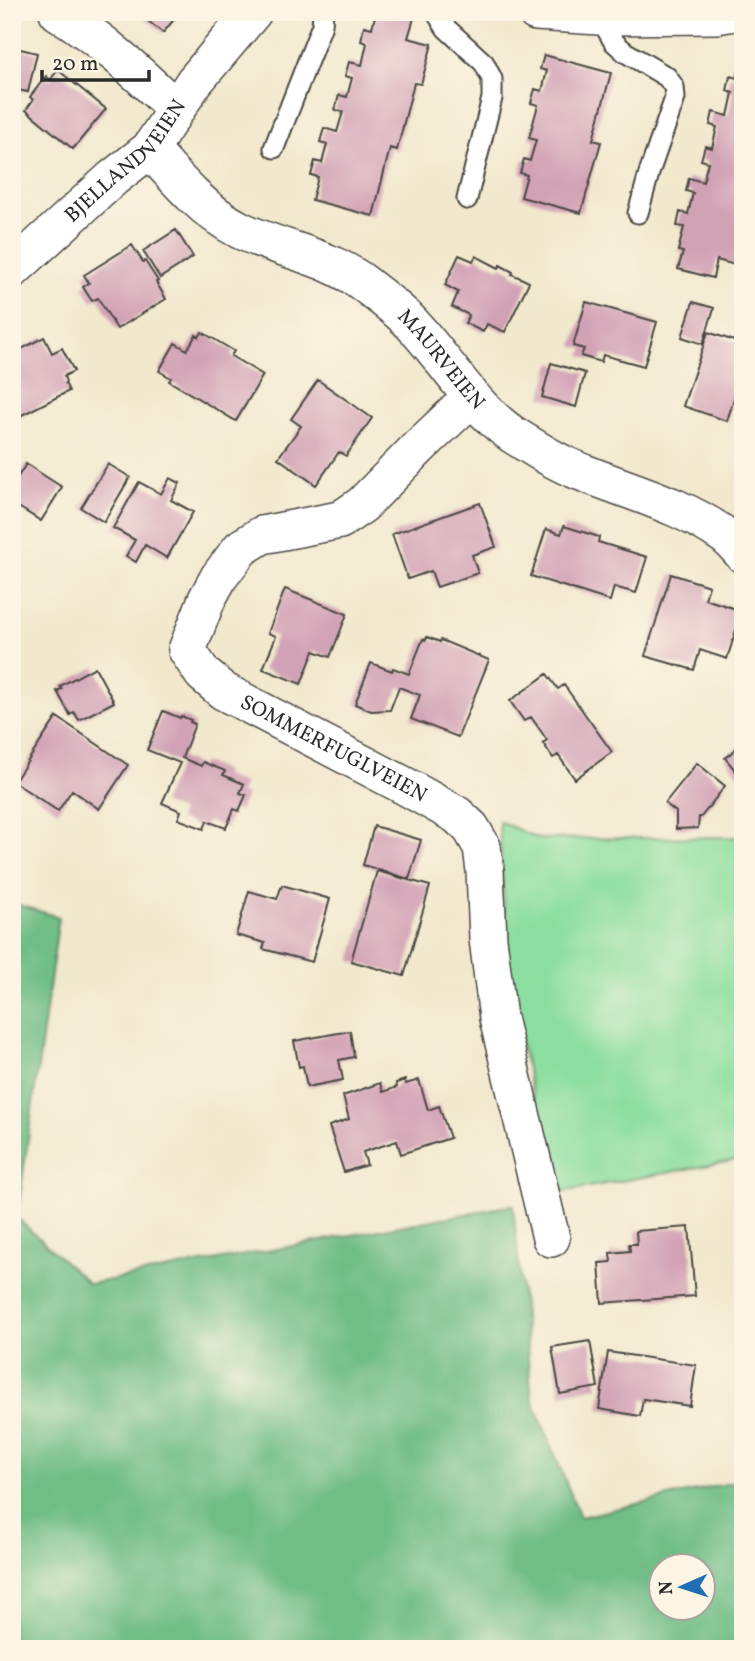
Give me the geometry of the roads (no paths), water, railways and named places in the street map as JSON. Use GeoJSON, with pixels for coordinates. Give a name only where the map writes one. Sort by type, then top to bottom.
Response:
{"type":"FeatureCollection","features":[{"type":"Feature","properties":{"kind":"street"},"geometry":{"type":"LineString","coordinates":[[58,12],[103,43],[176,109]]}},
{"type":"Feature","properties":{"kind":"street","name":"BJELLANDVEIEN"},"geometry":{"type":"LineString","coordinates":[[12,270],[113,178],[150,149],[194,82],[254,12]]}},
{"type":"Feature","properties":{"kind":"street"},"geometry":{"type":"LineString","coordinates":[[536,12],[599,16],[723,13]]}},
{"type":"Feature","properties":{"kind":"street","name":"MAURVEIEN"},"geometry":{"type":"LineString","coordinates":[[150,149],[211,212],[268,242],[328,262],[362,283],[413,324],[494,421],[571,469],[657,500],[702,522],[725,536],[743,554]]}},
{"type":"Feature","properties":{"kind":"street","name":"SOMMERFUGLVEIEN"},"geometry":{"type":"LineString","coordinates":[[472,397],[362,505],[340,520],[262,535],[241,548],[219,577],[207,599],[187,650],[203,674],[223,691],[405,786],[457,816],[471,828],[482,847],[488,939],[498,1018],[551,1238]]}},
{"type":"Feature","properties":{"kind":"lane"},"geometry":{"type":"LineString","coordinates":[[274,148],[322,25],[323,12]]}},
{"type":"Feature","properties":{"kind":"lane"},"geometry":{"type":"LineString","coordinates":[[436,12],[446,28],[484,62],[492,79],[492,98],[467,199]]}},
{"type":"Feature","properties":{"kind":"lane"},"geometry":{"type":"LineString","coordinates":[[599,16],[614,42],[625,52],[667,77],[674,87],[675,98],[649,170],[638,213]]}}]}
